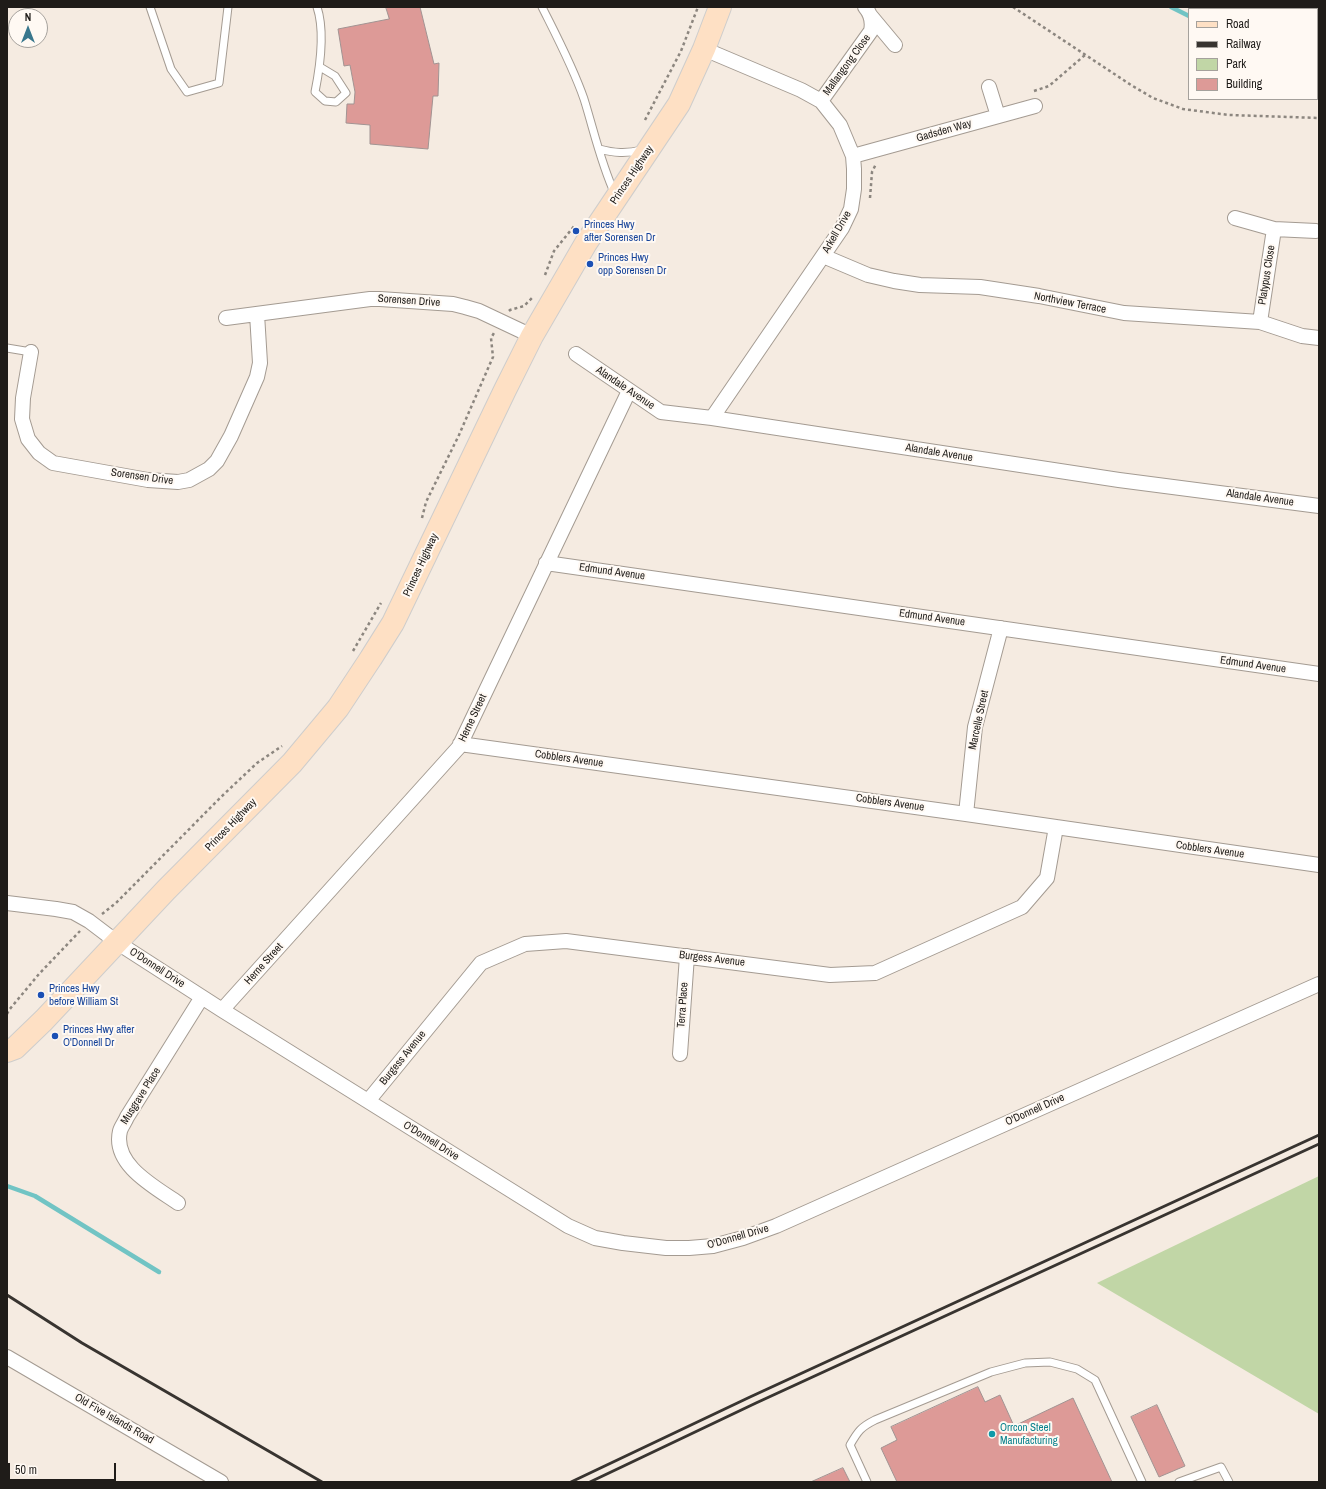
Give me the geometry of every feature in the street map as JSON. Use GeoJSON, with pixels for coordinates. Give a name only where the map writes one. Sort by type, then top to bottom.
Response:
{"type":"FeatureCollection","features":[{"type":"Feature","properties":{"kind":"main road","name":"Princes Highway"},"geometry":{"type":"LineString","coordinates":[[10,1053],[44,1020],[166,890],[292,763],[338,708],[393,622],[504,390],[532,336],[586,243],[679,104],[704,49],[720,7]]}},
{"type":"Feature","properties":{"kind":"street"},"geometry":{"type":"LineString","coordinates":[[867,11],[895,45]]}},
{"type":"Feature","properties":{"kind":"street","name":"Mallangong Close"},"geometry":{"type":"LineString","coordinates":[[821,101],[871,31],[873,24],[867,11]]}},
{"type":"Feature","properties":{"kind":"street","name":"Arkell Drive"},"geometry":{"type":"LineString","coordinates":[[704,49],[782,81],[821,101],[840,125],[853,156],[854,189],[850,209],[842,228],[712,418]]}},
{"type":"Feature","properties":{"kind":"street"},"geometry":{"type":"LineString","coordinates":[[989,87],[998,116]]}},
{"type":"Feature","properties":{"kind":"street","name":"Gadsden Way"},"geometry":{"type":"LineString","coordinates":[[853,156],[1035,106]]}},
{"type":"Feature","properties":{"kind":"street"},"geometry":{"type":"LineString","coordinates":[[1235,218],[1274,229],[1316,231]]}},
{"type":"Feature","properties":{"kind":"street","name":"Platypus Close"},"geometry":{"type":"LineString","coordinates":[[1260,322],[1274,229]]}},
{"type":"Feature","properties":{"kind":"street","name":"Northview Terrace"},"geometry":{"type":"LineString","coordinates":[[823,256],[868,275],[894,281],[920,285],[980,287],[1039,296],[1124,314],[1260,322],[1302,336],[1319,338]]}},
{"type":"Feature","properties":{"kind":"street","name":"Sorensen Drive"},"geometry":{"type":"LineString","coordinates":[[226,318],[370,299],[380,299],[466,306],[532,336]]}},
{"type":"Feature","properties":{"kind":"street","name":"Sorensen Drive"},"geometry":{"type":"LineString","coordinates":[[31,352],[22,419],[28,439],[39,453],[53,463],[148,480],[178,482],[189,480],[210,469],[217,461],[231,436],[257,377],[260,363],[257,314]]}},
{"type":"Feature","properties":{"kind":"street","name":"Alandale Avenue"},"geometry":{"type":"LineString","coordinates":[[576,354],[661,412],[712,418],[1111,479],[1319,506]]}},
{"type":"Feature","properties":{"kind":"street","name":"Herne Street"},"geometry":{"type":"LineString","coordinates":[[222,1010],[460,744],[629,391]]}},
{"type":"Feature","properties":{"kind":"street","name":"Edmund Avenue"},"geometry":{"type":"LineString","coordinates":[[546,563],[1319,674]]}},
{"type":"Feature","properties":{"kind":"street","name":"Marcelle Street"},"geometry":{"type":"LineString","coordinates":[[966,814],[975,727],[1001,628]]}},
{"type":"Feature","properties":{"kind":"street","name":"Cobblers Avenue"},"geometry":{"type":"LineString","coordinates":[[460,744],[966,814],[1319,865]]}},
{"type":"Feature","properties":{"kind":"street","name":"Burgess Avenue"},"geometry":{"type":"LineString","coordinates":[[368,1101],[480,963],[525,944],[566,941],[830,975],[875,973],[1022,907],[1047,878],[1056,827]]}},
{"type":"Feature","properties":{"kind":"street","name":"O'Donnell Drive"},"geometry":{"type":"LineString","coordinates":[[7,903],[73,912],[92,923],[118,942],[222,1010],[568,1226],[594,1238],[666,1248],[713,1246],[743,1238],[776,1226],[1319,984]]}},
{"type":"Feature","properties":{"kind":"street","name":"Terra Place"},"geometry":{"type":"LineString","coordinates":[[680,1054],[687,956]]}},
{"type":"Feature","properties":{"kind":"street","name":"Musgrave Place"},"geometry":{"type":"LineString","coordinates":[[178,1203],[136,1173],[126,1162],[119,1146],[120,1131],[202,997]]}},
{"type":"Feature","properties":{"kind":"street","name":"Old Five Islands Road"},"geometry":{"type":"LineString","coordinates":[[7,1357],[221,1482]]}},
{"type":"Feature","properties":{"kind":"lane"},"geometry":{"type":"LineString","coordinates":[[150,7],[171,69],[187,92],[219,83],[228,7]]}},
{"type":"Feature","properties":{"kind":"lane"},"geometry":{"type":"LineString","coordinates":[[317,7],[321,18],[320,67],[315,92],[325,101],[336,102],[346,93],[335,76],[320,67]]}},
{"type":"Feature","properties":{"kind":"lane"},"geometry":{"type":"LineString","coordinates":[[542,7],[570,63],[583,98],[608,178],[617,198]]}},
{"type":"Feature","properties":{"kind":"lane"},"geometry":{"type":"LineString","coordinates":[[599,149],[612,153],[624,154],[650,149]]}},
{"type":"Feature","properties":{"kind":"lane"},"geometry":{"type":"LineString","coordinates":[[7,348],[31,352]]}},
{"type":"Feature","properties":{"kind":"lane"},"geometry":{"type":"LineString","coordinates":[[867,1482],[850,1445],[858,1432],[864,1426],[875,1420],[991,1372],[1025,1363],[1050,1362],[1077,1369],[1095,1380],[1142,1482]]}},
{"type":"Feature","properties":{"kind":"lane"},"geometry":{"type":"LineString","coordinates":[[1179,1482],[1221,1467],[1229,1482]]}},
{"type":"Feature","properties":{"kind":"path"},"geometry":{"type":"LineString","coordinates":[[643,124],[681,51],[698,7]]}},
{"type":"Feature","properties":{"kind":"path"},"geometry":{"type":"LineString","coordinates":[[1013,7],[1153,98],[1184,109],[1229,115],[1319,118]]}},
{"type":"Feature","properties":{"kind":"path"},"geometry":{"type":"LineString","coordinates":[[544,277],[554,251],[576,223]]}},
{"type":"Feature","properties":{"kind":"path"},"geometry":{"type":"LineString","coordinates":[[421,523],[426,502],[493,357],[491,338],[510,310],[524,306],[534,295]]}},
{"type":"Feature","properties":{"kind":"path"},"geometry":{"type":"LineString","coordinates":[[351,653],[385,597]]}},
{"type":"Feature","properties":{"kind":"path"},"geometry":{"type":"LineString","coordinates":[[7,1014],[39,974],[81,930],[92,923],[116,902],[257,763],[283,745]]}},
{"type":"Feature","properties":{"kind":"green space"},"geometry":{"type":"Polygon","coordinates":[[[1319,1176],[1319,1414],[1097,1283],[1319,1176]]]}},
{"type":"Feature","properties":{"kind":"building"},"geometry":{"type":"Polygon","coordinates":[[[386,7],[420,7],[434,64],[439,63],[438,96],[433,96],[428,149],[370,144],[370,125],[346,123],[347,104],[354,104],[355,92],[350,65],[344,66],[338,29],[389,19],[386,7]]]}},
{"type":"Feature","properties":{"kind":"building","name":"Orrcon Steel Manufacturing"},"geometry":{"type":"Polygon","coordinates":[[[978,1387],[985,1402],[1000,1395],[1014,1426],[1073,1398],[1112,1482],[897,1482],[881,1448],[897,1440],[891,1427],[978,1387]]]}},
{"type":"Feature","properties":{"kind":"building"},"geometry":{"type":"Polygon","coordinates":[[[1157,1405],[1185,1466],[1159,1477],[1131,1417],[1157,1405]]]}},
{"type":"Feature","properties":{"kind":"building"},"geometry":{"type":"Polygon","coordinates":[[[843,1468],[850,1482],[811,1482],[843,1468]]]}},
{"type":"Feature","properties":{"kind":"waterway"},"geometry":{"type":"LineString","coordinates":[[1171,7],[1188,16]]}},
{"type":"Feature","properties":{"kind":"waterway"},"geometry":{"type":"LineString","coordinates":[[7,1186],[35,1196],[159,1272]]}},
{"type":"Feature","properties":{"kind":"railway"},"geometry":{"type":"LineString","coordinates":[[571,1482],[750,1397],[1319,1135]]}},
{"type":"Feature","properties":{"kind":"railway"},"geometry":{"type":"LineString","coordinates":[[590,1482],[756,1403],[1319,1144]]}},
{"type":"Feature","properties":{"kind":"railway"},"geometry":{"type":"LineString","coordinates":[[7,1295],[82,1343],[322,1482]]}},
{"type":"Feature","properties":{"kind":"place","name":"Princes Hwy after Sorensen Dr"},"geometry":{"type":"Point","coordinates":[576,231]}},
{"type":"Feature","properties":{"kind":"place","name":"Princes Hwy opp Sorensen Dr"},"geometry":{"type":"Point","coordinates":[590,264]}},
{"type":"Feature","properties":{"kind":"place","name":"Princes Hwy before William St"},"geometry":{"type":"Point","coordinates":[41,995]}},
{"type":"Feature","properties":{"kind":"place","name":"Princes Hwy after O'Donnell Dr"},"geometry":{"type":"Point","coordinates":[55,1036]}},
{"type":"Feature","properties":{"kind":"place","name":"Orrcon Steel Manufacturing"},"geometry":{"type":"Point","coordinates":[992,1434]}}]}
